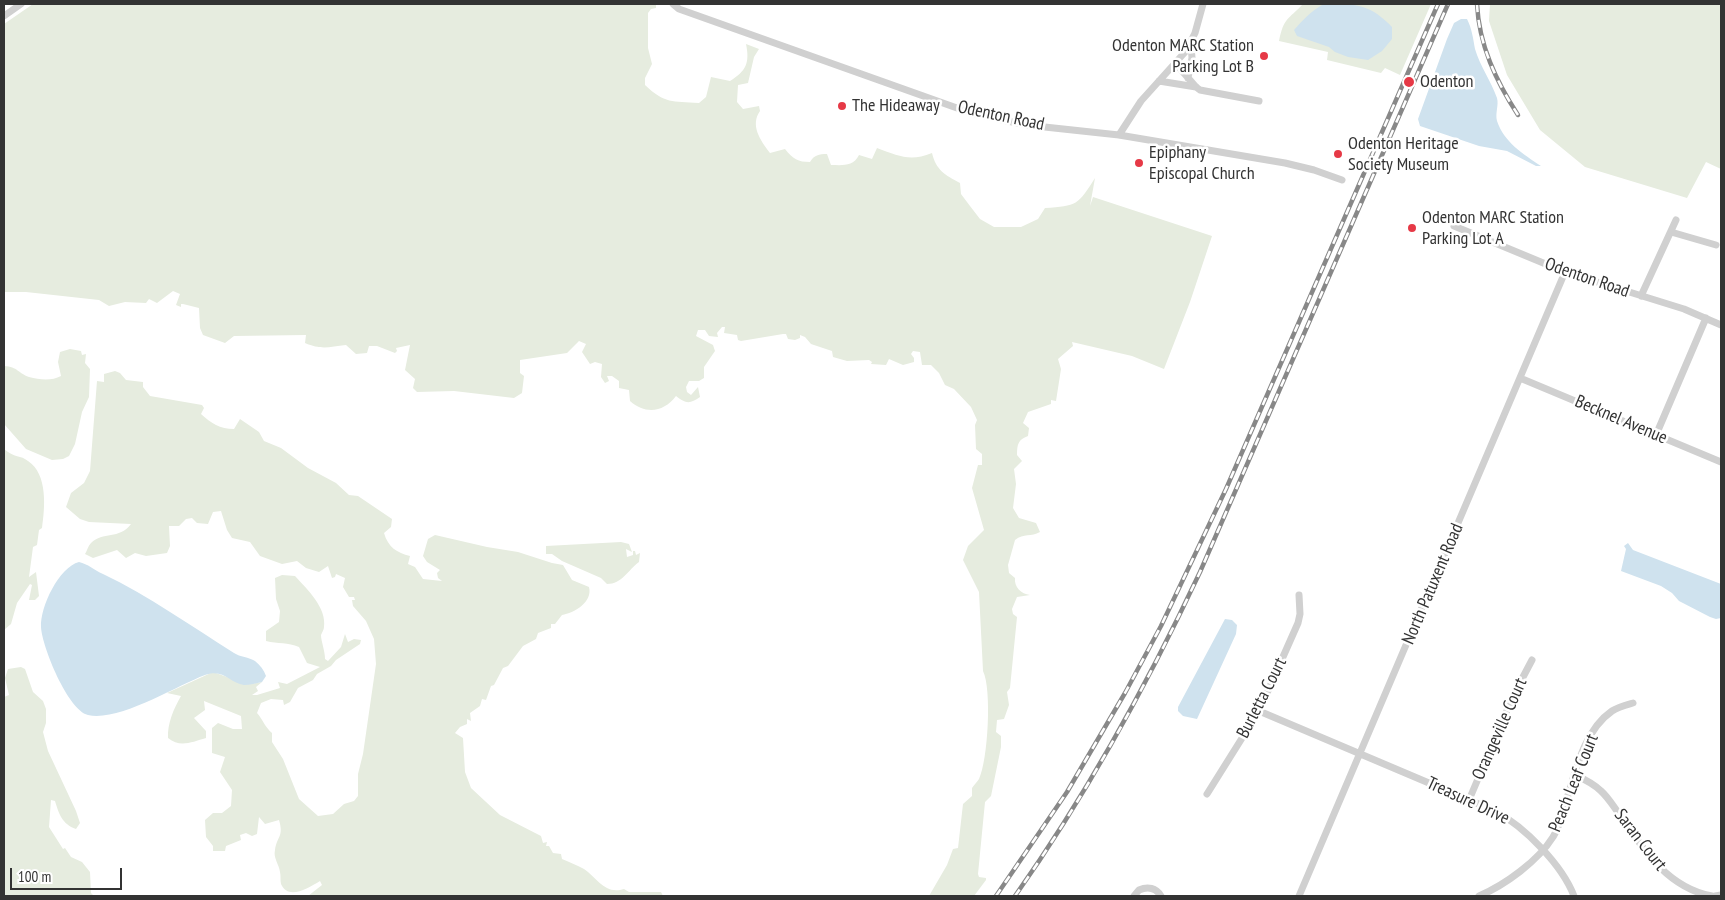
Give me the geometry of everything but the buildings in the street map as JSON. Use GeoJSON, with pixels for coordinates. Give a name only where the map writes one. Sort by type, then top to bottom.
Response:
{"type":"FeatureCollection","features":[{"type":"Feature","properties":{"kind":"street"},"geometry":{"type":"LineString","coordinates":[[4,16],[21,4]]}},
{"type":"Feature","properties":{"kind":"street","name":"Odenton Road"},"geometry":{"type":"LineString","coordinates":[[673,4],[679,9],[971,113],[1026,125],[1119,135],[1285,163],[1314,170],[1342,180]]}},
{"type":"Feature","properties":{"kind":"street"},"geometry":{"type":"LineString","coordinates":[[1119,135],[1141,101],[1176,64],[1191,42],[1203,4]]}},
{"type":"Feature","properties":{"kind":"street"},"geometry":{"type":"LineString","coordinates":[[1188,78],[1192,58],[1191,42]]}},
{"type":"Feature","properties":{"kind":"street"},"geometry":{"type":"LineString","coordinates":[[1176,64],[1196,87]]}},
{"type":"Feature","properties":{"kind":"street"},"geometry":{"type":"LineString","coordinates":[[1159,81],[1259,101]]}},
{"type":"Feature","properties":{"kind":"street"},"geometry":{"type":"LineString","coordinates":[[1641,296],[1676,220]]}},
{"type":"Feature","properties":{"kind":"street","name":"Odenton Road"},"geometry":{"type":"LineString","coordinates":[[1454,226],[1565,272],[1684,309],[1721,325]]}},
{"type":"Feature","properties":{"kind":"street"},"geometry":{"type":"LineString","coordinates":[[1670,232],[1716,245]]}},
{"type":"Feature","properties":{"kind":"street","name":"North Patuxent Road"},"geometry":{"type":"LineString","coordinates":[[1299,896],[1565,272]]}},
{"type":"Feature","properties":{"kind":"street"},"geometry":{"type":"LineString","coordinates":[[1656,435],[1706,318]]}},
{"type":"Feature","properties":{"kind":"street","name":"Becknel Avenue"},"geometry":{"type":"LineString","coordinates":[[1520,378],[1721,462]]}},
{"type":"Feature","properties":{"kind":"street","name":"Burletta Court"},"geometry":{"type":"LineString","coordinates":[[1207,794],[1259,711],[1298,623],[1300,595]]}},
{"type":"Feature","properties":{"kind":"street","name":"Orangeville Court"},"geometry":{"type":"LineString","coordinates":[[1469,800],[1514,694],[1532,660]]}},
{"type":"Feature","properties":{"kind":"street","name":"Peach Leaf Court"},"geometry":{"type":"LineString","coordinates":[[1479,896],[1511,878],[1553,838],[1558,829],[1588,739],[1611,711],[1633,703]]}},
{"type":"Feature","properties":{"kind":"street","name":"Treasure Drive"},"geometry":{"type":"LineString","coordinates":[[1259,711],[1508,818],[1542,850],[1564,876],[1574,896]]}},
{"type":"Feature","properties":{"kind":"street","name":"Saran Court"},"geometry":{"type":"LineString","coordinates":[[1575,775],[1594,785],[1608,797],[1641,847],[1664,872],[1693,890],[1721,896]]}},
{"type":"Feature","properties":{"kind":"street"},"geometry":{"type":"LineString","coordinates":[[1134,896],[1139,890],[1149,888],[1158,892],[1161,896]]}},
{"type":"Feature","properties":{"kind":"shaded area"},"geometry":{"type":"Polygon","coordinates":[[[33,4],[656,4],[656,8],[651,9],[648,13],[648,48],[652,64],[645,78],[645,85],[664,99],[699,103],[706,97],[711,77],[730,81],[740,74],[747,61],[746,44],[759,49],[754,57],[748,83],[738,85],[737,102],[743,109],[759,106],[760,111],[757,116],[756,127],[760,138],[770,153],[785,149],[796,159],[810,162],[817,155],[827,154],[831,165],[839,165],[854,162],[859,155],[872,159],[877,148],[905,157],[924,156],[932,153],[939,168],[960,183],[961,194],[980,219],[994,227],[1021,227],[1038,219],[1045,208],[1070,205],[1085,194],[1095,178],[1090,206],[1093,197],[1212,236],[1190,302],[1164,369],[1132,356],[1072,342],[1073,346],[1058,359],[1061,369],[1056,401],[1051,400],[1051,404],[1028,412],[1023,423],[1029,428],[1028,436],[1022,439],[1018,445],[1017,455],[1022,461],[1014,469],[1016,484],[1013,508],[1019,518],[1036,523],[1040,532],[1021,536],[1015,540],[1008,565],[1009,573],[1015,578],[1019,590],[1030,595],[1017,597],[1012,609],[1013,614],[1017,617],[1010,688],[1007,692],[1009,705],[1004,719],[997,720],[996,732],[1001,736],[1001,747],[991,796],[985,802],[978,874],[979,877],[986,878],[986,880],[974,896],[929,896],[947,865],[953,849],[958,848],[963,804],[972,796],[972,788],[979,779],[987,741],[988,708],[986,680],[983,671],[979,592],[963,560],[968,546],[984,530],[972,488],[978,465],[982,465],[982,454],[976,449],[975,425],[977,420],[971,407],[954,389],[945,385],[939,373],[931,365],[922,365],[920,352],[913,351],[911,354],[914,362],[903,365],[889,359],[886,365],[871,364],[872,362],[869,360],[847,361],[833,357],[832,351],[811,344],[805,337],[800,335],[800,338],[795,340],[788,339],[786,334],[783,334],[741,341],[738,340],[737,335],[724,333],[725,327],[722,327],[717,333],[718,337],[709,336],[705,330],[698,330],[696,336],[713,345],[715,351],[704,367],[704,378],[699,381],[689,381],[686,387],[687,392],[691,395],[698,387],[700,397],[688,402],[676,396],[666,406],[648,410],[630,401],[629,390],[619,388],[619,381],[612,376],[607,376],[609,381],[605,383],[601,377],[602,364],[595,362],[590,364],[582,352],[586,344],[579,341],[567,353],[520,360],[520,373],[524,376],[522,393],[514,398],[454,391],[417,392],[413,388],[415,379],[405,370],[410,345],[396,348],[397,351],[395,353],[377,346],[369,346],[367,353],[356,354],[346,345],[316,347],[305,343],[306,335],[234,336],[225,343],[203,335],[200,328],[199,308],[183,304],[181,304],[181,307],[176,305],[180,294],[173,291],[157,303],[149,299],[146,303],[125,302],[109,306],[99,300],[26,292],[4,292],[4,24],[33,4]]]}},
{"type":"Feature","properties":{"kind":"shaded area"},"geometry":{"type":"Polygon","coordinates":[[[1303,4],[1431,4],[1400,75],[1385,68],[1381,73],[1327,60],[1328,52],[1279,41],[1285,23],[1303,4]]]}},
{"type":"Feature","properties":{"kind":"shaded area"},"geometry":{"type":"Polygon","coordinates":[[[1490,4],[1721,4],[1721,169],[1706,162],[1687,198],[1585,167],[1540,130],[1507,75],[1489,21],[1490,4]]]}},
{"type":"Feature","properties":{"kind":"shaded area"},"geometry":{"type":"Polygon","coordinates":[[[70,349],[81,351],[82,355],[86,354],[85,363],[90,369],[89,397],[82,412],[75,444],[69,456],[63,459],[52,460],[26,449],[4,424],[4,366],[15,369],[29,377],[54,379],[61,376],[58,362],[60,352],[70,349]]]}},
{"type":"Feature","properties":{"kind":"shaded area"},"geometry":{"type":"Polygon","coordinates":[[[115,371],[120,373],[126,380],[143,382],[143,387],[150,396],[202,405],[204,408],[201,414],[220,427],[234,429],[240,419],[259,432],[264,441],[281,448],[308,468],[336,483],[349,495],[358,496],[392,519],[391,527],[384,533],[388,542],[394,549],[410,556],[408,564],[415,567],[423,579],[442,581],[438,578],[437,573],[440,570],[427,562],[423,556],[428,539],[435,535],[518,552],[563,565],[572,580],[589,587],[588,597],[582,606],[562,615],[555,624],[551,624],[551,628],[538,633],[536,639],[523,646],[508,666],[503,668],[494,685],[491,686],[486,700],[482,699],[480,706],[470,713],[471,721],[467,719],[467,724],[460,727],[455,733],[463,738],[465,772],[471,788],[500,815],[541,836],[543,843],[547,842],[546,846],[549,846],[553,853],[561,854],[562,859],[584,869],[606,888],[612,890],[624,889],[629,892],[661,892],[663,896],[308,896],[322,885],[320,881],[298,892],[284,889],[281,884],[275,856],[280,833],[279,820],[265,824],[259,817],[257,834],[252,836],[246,833],[240,835],[241,840],[226,846],[225,851],[213,851],[213,846],[206,837],[205,820],[213,813],[222,813],[231,806],[232,790],[220,772],[225,757],[212,753],[212,728],[218,723],[233,729],[242,729],[241,716],[204,701],[205,710],[194,718],[206,731],[206,738],[186,743],[177,743],[168,738],[168,733],[172,716],[181,696],[167,693],[213,672],[237,681],[249,683],[262,682],[256,687],[258,691],[252,695],[257,695],[280,688],[278,682],[287,684],[320,667],[307,663],[299,647],[291,644],[266,641],[266,631],[279,622],[280,611],[276,599],[275,578],[282,575],[295,576],[315,599],[322,613],[324,627],[321,635],[325,659],[328,661],[341,647],[345,634],[348,642],[354,639],[361,640],[360,644],[317,674],[313,680],[298,688],[290,702],[284,705],[283,700],[271,699],[261,703],[257,713],[272,733],[272,742],[283,759],[299,799],[318,816],[333,814],[344,804],[354,801],[358,796],[358,774],[363,754],[376,664],[374,639],[366,621],[353,606],[352,600],[355,600],[354,597],[349,597],[343,587],[345,578],[336,574],[332,578],[328,566],[319,572],[306,568],[297,561],[282,564],[260,556],[250,542],[232,538],[227,530],[221,511],[213,512],[208,524],[197,523],[192,518],[186,519],[179,526],[169,526],[170,546],[167,553],[146,556],[135,553],[126,558],[117,550],[93,558],[85,554],[90,544],[96,539],[121,532],[131,524],[89,522],[80,519],[66,507],[71,493],[84,483],[90,471],[97,381],[104,382],[104,374],[115,371]]]}},
{"type":"Feature","properties":{"kind":"shaded area"},"geometry":{"type":"Polygon","coordinates":[[[4,449],[11,454],[25,459],[39,474],[44,492],[44,511],[37,545],[33,547],[29,577],[36,572],[39,596],[35,600],[29,600],[32,585],[30,584],[17,603],[11,624],[4,630],[4,449]]]}},
{"type":"Feature","properties":{"kind":"shaded area"},"geometry":{"type":"Polygon","coordinates":[[[621,542],[629,544],[632,552],[626,549],[627,557],[633,555],[633,551],[635,551],[636,555],[640,553],[639,562],[617,582],[607,584],[601,578],[562,561],[552,554],[546,554],[546,546],[621,542]]]}},
{"type":"Feature","properties":{"kind":"shaded area"},"geometry":{"type":"Polygon","coordinates":[[[21,667],[25,669],[33,692],[43,701],[46,709],[46,723],[43,732],[48,751],[80,823],[76,829],[67,824],[60,814],[55,801],[51,800],[49,827],[63,849],[65,848],[71,857],[82,862],[90,872],[91,893],[94,896],[4,896],[4,697],[9,695],[5,678],[8,669],[21,667]]]}},
{"type":"Feature","properties":{"kind":"water"},"geometry":{"type":"Polygon","coordinates":[[[1324,4],[1353,5],[1369,9],[1392,27],[1392,39],[1382,51],[1368,60],[1348,57],[1335,52],[1329,47],[1297,36],[1294,30],[1312,12],[1324,4]]]}},
{"type":"Feature","properties":{"kind":"water"},"geometry":{"type":"Polygon","coordinates":[[[1461,19],[1467,19],[1469,23],[1477,55],[1497,98],[1497,121],[1500,128],[1515,147],[1541,166],[1536,166],[1507,151],[1479,146],[1420,126],[1418,119],[1447,39],[1454,23],[1461,19]]]}},
{"type":"Feature","properties":{"kind":"water"},"geometry":{"type":"Polygon","coordinates":[[[1628,543],[1633,550],[1721,584],[1721,618],[1710,617],[1679,601],[1672,593],[1661,586],[1621,571],[1626,549],[1624,546],[1628,543]]]}},
{"type":"Feature","properties":{"kind":"water"},"geometry":{"type":"Polygon","coordinates":[[[79,562],[137,592],[234,653],[255,661],[262,668],[266,676],[262,682],[244,685],[217,673],[211,673],[147,702],[115,713],[101,716],[88,715],[80,711],[72,702],[57,677],[42,636],[41,627],[44,609],[52,589],[64,571],[79,562]]]}},
{"type":"Feature","properties":{"kind":"water"},"geometry":{"type":"Polygon","coordinates":[[[1225,619],[1232,620],[1237,625],[1236,634],[1197,719],[1183,716],[1178,711],[1178,707],[1225,619]]]}},
{"type":"Feature","properties":{"kind":"railway"},"geometry":{"type":"LineString","coordinates":[[996,896],[1067,792],[1125,693],[1161,626],[1226,489],[1438,4]]}},
{"type":"Feature","properties":{"kind":"railway"},"geometry":{"type":"LineString","coordinates":[[1015,896],[1067,818],[1115,738],[1180,614],[1448,4]]}},
{"type":"Feature","properties":{"kind":"railway"},"geometry":{"type":"LineString","coordinates":[[1477,4],[1481,34],[1490,62],[1518,115]]}},
{"type":"Feature","properties":{"kind":"place","name":"Odenton MARC Station Parking Lot B"},"geometry":{"type":"Point","coordinates":[1264,56]}},
{"type":"Feature","properties":{"kind":"place","name":"Odenton"},"geometry":{"type":"Point","coordinates":[1409,82]}},
{"type":"Feature","properties":{"kind":"place","name":"The Hideaway"},"geometry":{"type":"Point","coordinates":[842,106]}},
{"type":"Feature","properties":{"kind":"place","name":"Odenton Heritage Society Museum"},"geometry":{"type":"Point","coordinates":[1338,154]}},
{"type":"Feature","properties":{"kind":"place","name":"Epiphany Episcopal Church"},"geometry":{"type":"Point","coordinates":[1139,163]}},
{"type":"Feature","properties":{"kind":"place","name":"Odenton MARC Station Parking Lot A"},"geometry":{"type":"Point","coordinates":[1412,228]}}]}
